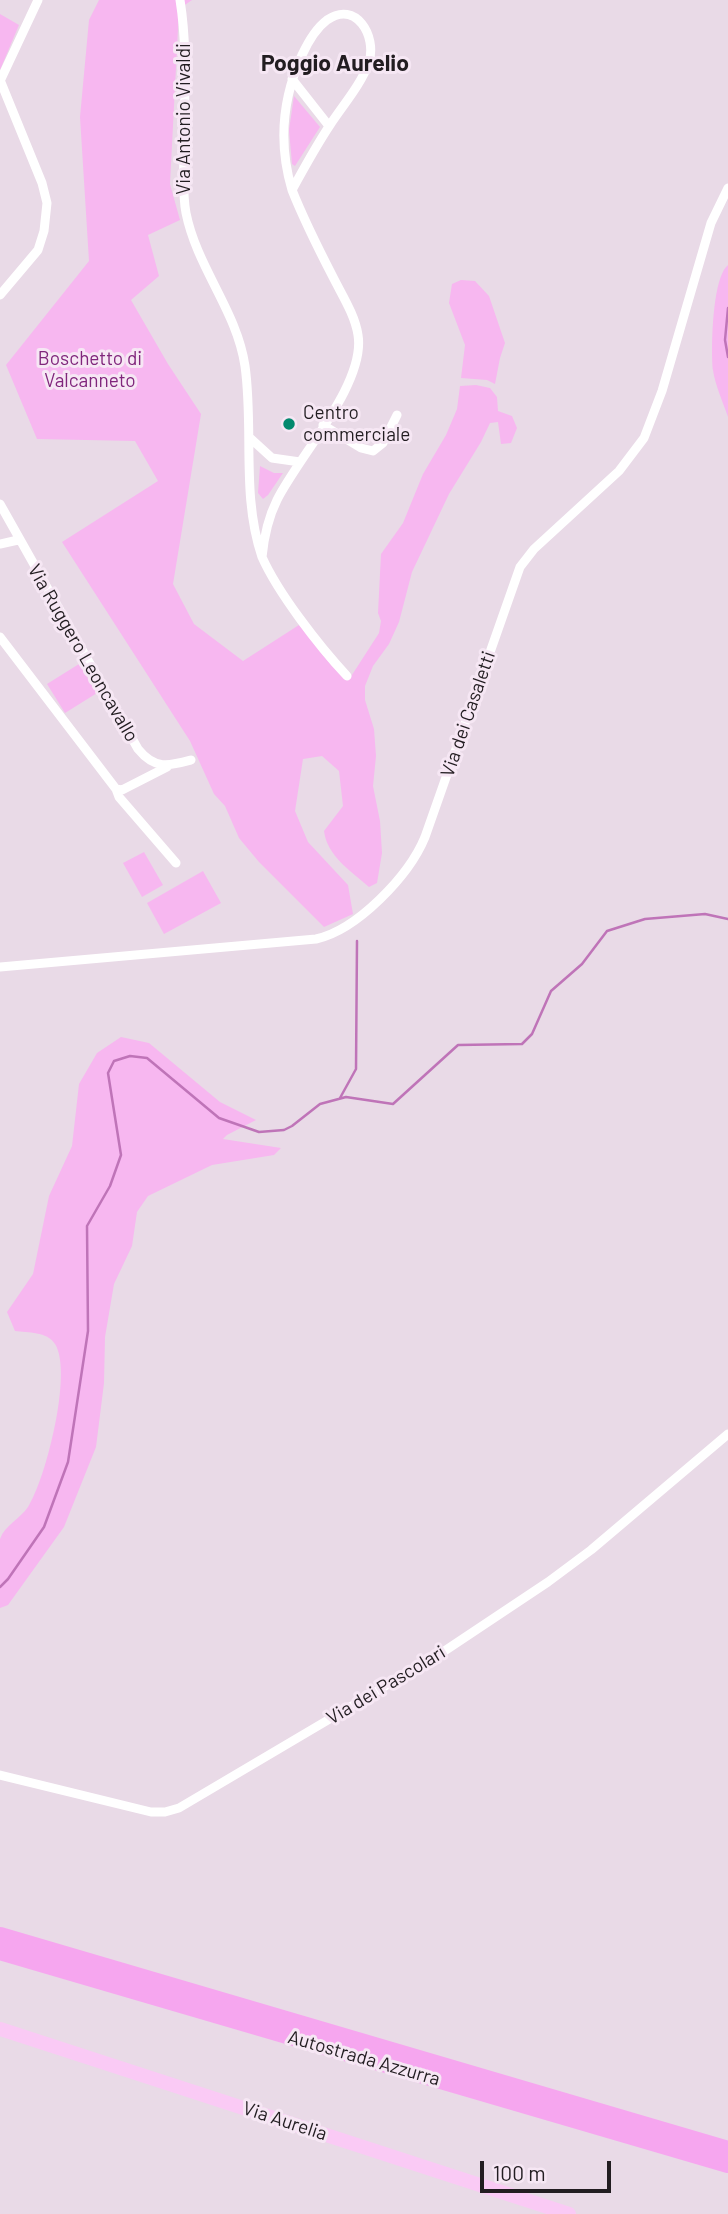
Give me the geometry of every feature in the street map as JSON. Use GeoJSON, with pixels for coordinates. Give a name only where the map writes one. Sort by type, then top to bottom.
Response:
{"type":"FeatureCollection","features":[{"type":"Feature","properties":{"kind":"highway","name":"Autostrada Azzurra"},"geometry":{"type":"LineString","coordinates":[[0,1936],[728,2150]]}},
{"type":"Feature","properties":{"kind":"highway","name":"Autostrada Azzurra"},"geometry":{"type":"LineString","coordinates":[[0,1951],[728,2164]]}},
{"type":"Feature","properties":{"kind":"main road","name":"Via Aurelia"},"geometry":{"type":"LineString","coordinates":[[0,2029],[569,2214]]}},
{"type":"Feature","properties":{"kind":"street"},"geometry":{"type":"LineString","coordinates":[[0,295],[38,250],[44,231],[47,203],[43,183],[0,80],[38,0]]}},
{"type":"Feature","properties":{"kind":"street","name":"Via Antonio Vivaldi"},"geometry":{"type":"LineString","coordinates":[[180,0],[185,45],[186,209],[198,251],[239,339],[245,370],[252,513],[262,557]]}},
{"type":"Feature","properties":{"kind":"street"},"geometry":{"type":"LineString","coordinates":[[292,190],[329,126],[358,85],[368,64],[372,46],[364,24],[356,18],[345,15],[327,20],[307,43],[285,103],[283,131],[285,163],[292,190],[352,314],[359,338],[359,355],[353,377],[272,511],[262,557],[270,574],[310,631],[347,676]]}},
{"type":"Feature","properties":{"kind":"street"},"geometry":{"type":"LineString","coordinates":[[292,79],[329,126]]}},
{"type":"Feature","properties":{"kind":"street","name":"Via dei Casaletti"},"geometry":{"type":"LineString","coordinates":[[0,967],[316,939],[346,928],[399,879],[411,864],[425,837],[520,567],[534,548],[619,471],[636,451],[650,426],[711,223],[728,188]]}},
{"type":"Feature","properties":{"kind":"street"},"geometry":{"type":"LineString","coordinates":[[323,425],[361,449],[373,451],[383,443],[397,415]]}},
{"type":"Feature","properties":{"kind":"street"},"geometry":{"type":"LineString","coordinates":[[249,437],[272,458],[300,462]]}},
{"type":"Feature","properties":{"kind":"street","name":"Via Ruggero Leoncavallo"},"geometry":{"type":"LineString","coordinates":[[0,504],[136,745],[146,757],[167,767]]}},
{"type":"Feature","properties":{"kind":"street"},"geometry":{"type":"LineString","coordinates":[[0,544],[18,540]]}},
{"type":"Feature","properties":{"kind":"street"},"geometry":{"type":"LineString","coordinates":[[0,637],[116,789],[119,797],[176,863]]}},
{"type":"Feature","properties":{"kind":"street"},"geometry":{"type":"LineString","coordinates":[[116,789],[122,790],[167,767],[191,760]]}},
{"type":"Feature","properties":{"kind":"street","name":"Via dei Pascolari"},"geometry":{"type":"LineString","coordinates":[[0,1775],[151,1812],[179,1808],[443,1652],[548,1582],[728,1434]]}},
{"type":"Feature","properties":{"kind":"green space","name":"Boschetto di Valcanneto"},"geometry":{"type":"Polygon","coordinates":[[[99,0],[192,0],[179,9],[170,184],[180,220],[148,235],[159,276],[131,300],[201,414],[173,584],[194,624],[243,661],[299,625],[332,666],[350,678],[379,633],[381,554],[403,523],[423,474],[446,435],[457,409],[460,386],[490,388],[497,397],[498,411],[512,416],[517,428],[511,443],[501,444],[498,422],[490,423],[449,494],[412,572],[399,622],[389,644],[373,666],[365,686],[365,700],[374,729],[376,756],[373,786],[380,821],[382,853],[377,883],[369,887],[341,862],[326,840],[324,831],[343,806],[339,771],[322,756],[303,759],[295,811],[308,842],[348,885],[353,914],[324,927],[259,862],[239,838],[225,806],[214,794],[190,741],[62,542],[158,481],[135,441],[37,439],[6,365],[89,261],[80,117],[89,20],[99,0]]]}},
{"type":"Feature","properties":{"kind":"green space"},"geometry":{"type":"Polygon","coordinates":[[[0,14],[19,25],[0,70],[0,14]]]}},
{"type":"Feature","properties":{"kind":"green space"},"geometry":{"type":"Polygon","coordinates":[[[294,96],[320,127],[295,166],[292,164],[289,130],[294,96]]]}},
{"type":"Feature","properties":{"kind":"green space"},"geometry":{"type":"Polygon","coordinates":[[[728,265],[728,417],[714,376],[712,347],[716,298],[723,272],[728,265]]]}},
{"type":"Feature","properties":{"kind":"green space"},"geometry":{"type":"Polygon","coordinates":[[[461,280],[475,281],[489,296],[505,343],[495,384],[487,380],[461,378],[465,345],[449,303],[452,284],[461,280]]]}},
{"type":"Feature","properties":{"kind":"green space"},"geometry":{"type":"Polygon","coordinates":[[[260,466],[274,473],[283,473],[263,499],[258,493],[260,466]]]}},
{"type":"Feature","properties":{"kind":"green space"},"geometry":{"type":"Polygon","coordinates":[[[79,664],[97,693],[65,713],[47,684],[79,664]]]}},
{"type":"Feature","properties":{"kind":"green space"},"geometry":{"type":"Polygon","coordinates":[[[144,852],[163,885],[142,897],[123,863],[144,852]]]}},
{"type":"Feature","properties":{"kind":"green space"},"geometry":{"type":"Polygon","coordinates":[[[203,871],[221,903],[164,934],[147,903],[203,871]]]}},
{"type":"Feature","properties":{"kind":"green space"},"geometry":{"type":"Polygon","coordinates":[[[121,1037],[149,1043],[220,1102],[256,1120],[223,1139],[281,1148],[274,1155],[212,1165],[148,1196],[137,1212],[132,1246],[114,1284],[105,1337],[104,1383],[96,1447],[64,1527],[8,1605],[0,1608],[0,1539],[5,1530],[28,1507],[35,1493],[55,1426],[61,1377],[60,1358],[52,1340],[42,1335],[15,1331],[7,1312],[33,1274],[49,1196],[72,1146],[79,1084],[97,1053],[121,1037]]]}},
{"type":"Feature","properties":{"kind":"waterway"},"geometry":{"type":"LineString","coordinates":[[728,308],[725,340],[728,357]]}},
{"type":"Feature","properties":{"kind":"waterway"},"geometry":{"type":"LineString","coordinates":[[0,1587],[44,1527],[68,1462],[88,1331],[87,1226],[110,1186],[121,1155],[108,1073],[114,1061],[130,1056],[147,1058],[219,1118],[259,1132],[284,1130],[320,1104],[346,1097],[393,1104],[458,1045],[522,1044],[532,1034],[551,991],[582,964],[607,931],[645,919],[705,914],[728,919]]}},
{"type":"Feature","properties":{"kind":"waterway"},"geometry":{"type":"LineString","coordinates":[[340,1098],[356,1069],[357,941]]}},
{"type":"Feature","properties":{"kind":"place","name":"Centro commerciale"},"geometry":{"type":"Point","coordinates":[289,424]}},
{"type":"Feature","properties":{"kind":"district","name":"Poggio Aurelio"},"geometry":{"type":"Point","coordinates":[335,63]}}]}
